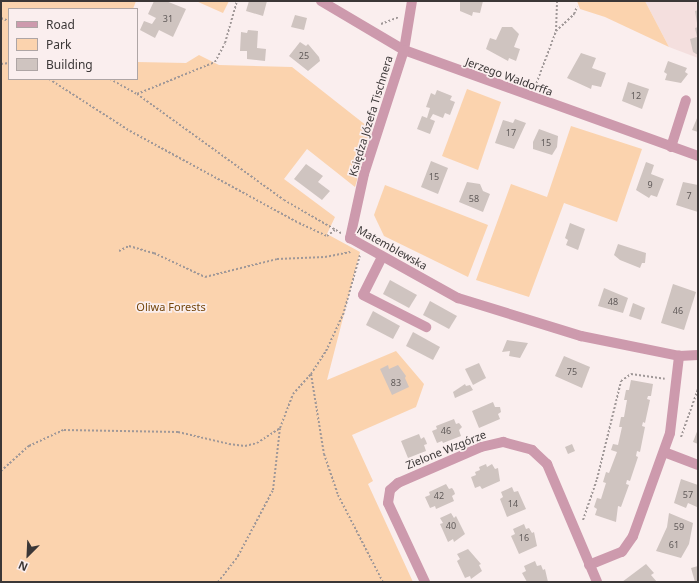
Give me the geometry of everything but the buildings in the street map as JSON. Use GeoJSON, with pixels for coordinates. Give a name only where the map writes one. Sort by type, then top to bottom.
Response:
{"type":"FeatureCollection","features":[{"type":"Feature","properties":{"kind":"street","name":"Jerzego Waldorffa"},"geometry":{"type":"LineString","coordinates":[[321,1],[404,50],[531,98],[698,156]]}},
{"type":"Feature","properties":{"kind":"street","name":"Księdza Józefa Tischnera"},"geometry":{"type":"LineString","coordinates":[[350,238],[364,174],[404,50],[412,1]]}},
{"type":"Feature","properties":{"kind":"street"},"geometry":{"type":"LineString","coordinates":[[671,147],[686,100]]}},
{"type":"Feature","properties":{"kind":"street","name":"Matemblewska"},"geometry":{"type":"LineString","coordinates":[[350,238],[362,247],[458,298],[581,336],[679,356],[698,355]]}},
{"type":"Feature","properties":{"kind":"street"},"geometry":{"type":"LineString","coordinates":[[382,258],[363,295],[426,327]]}},
{"type":"Feature","properties":{"kind":"street"},"geometry":{"type":"LineString","coordinates":[[590,565],[622,552],[630,543],[664,452],[673,418],[679,356]]}},
{"type":"Feature","properties":{"kind":"street","name":"Zielone Wzgórze"},"geometry":{"type":"LineString","coordinates":[[425,582],[388,503],[390,490],[401,481],[499,442],[528,448],[547,464],[597,582]]}},
{"type":"Feature","properties":{"kind":"street"},"geometry":{"type":"LineString","coordinates":[[664,452],[698,465]]}},
{"type":"Feature","properties":{"kind":"path"},"geometry":{"type":"LineString","coordinates":[[137,94],[215,62],[225,42],[237,1]]}},
{"type":"Feature","properties":{"kind":"path"},"geometry":{"type":"LineString","coordinates":[[531,98],[556,30],[558,1]]}},
{"type":"Feature","properties":{"kind":"path"},"geometry":{"type":"LineString","coordinates":[[556,30],[574,14],[577,7]]}},
{"type":"Feature","properties":{"kind":"path"},"geometry":{"type":"LineString","coordinates":[[374,32],[379,25],[390,18],[410,18]]}},
{"type":"Feature","properties":{"kind":"path"},"geometry":{"type":"LineString","coordinates":[[51,80],[130,131],[299,223],[327,236],[335,230]]}},
{"type":"Feature","properties":{"kind":"path","name":"Matemblewska"},"geometry":{"type":"LineString","coordinates":[[112,80],[137,94],[284,200],[350,238]]}},
{"type":"Feature","properties":{"kind":"path"},"geometry":{"type":"LineString","coordinates":[[119,251],[129,246],[154,253],[205,277],[277,259],[345,254],[362,247]]}},
{"type":"Feature","properties":{"kind":"path"},"geometry":{"type":"LineString","coordinates":[[218,582],[238,556],[273,490],[280,428],[293,394],[311,374],[343,315],[362,247]]}},
{"type":"Feature","properties":{"kind":"path"},"geometry":{"type":"LineString","coordinates":[[311,374],[324,454],[338,495],[383,582]]}},
{"type":"Feature","properties":{"kind":"path"},"geometry":{"type":"LineString","coordinates":[[584,517],[597,479],[621,382],[631,374],[663,379]]}},
{"type":"Feature","properties":{"kind":"path"},"geometry":{"type":"LineString","coordinates":[[683,459],[685,453],[679,443],[698,389]]}},
{"type":"Feature","properties":{"kind":"path"},"geometry":{"type":"LineString","coordinates":[[1,471],[29,446],[64,430],[178,432],[245,446],[257,443],[280,428]]}},
{"type":"Feature","properties":{"kind":"shaded area"},"geometry":{"type":"Polygon","coordinates":[[[645,1],[698,1],[698,58],[669,47],[645,1]]]}},
{"type":"Feature","properties":{"kind":"green space","name":"Oliwa Forests"},"geometry":{"type":"Polygon","coordinates":[[[1,1],[136,1],[133,8],[8,8],[8,80],[138,80],[138,62],[186,63],[199,55],[219,65],[292,67],[372,130],[355,187],[307,149],[284,179],[335,217],[327,234],[360,252],[327,380],[396,351],[424,384],[416,407],[352,435],[373,481],[368,484],[413,582],[1,582],[1,1]]]}},
{"type":"Feature","properties":{"kind":"green space"},"geometry":{"type":"Polygon","coordinates":[[[196,1],[229,1],[223,13],[196,1]]]}},
{"type":"Feature","properties":{"kind":"green space"},"geometry":{"type":"Polygon","coordinates":[[[577,1],[645,1],[669,47],[605,17],[580,9],[577,1]]]}},
{"type":"Feature","properties":{"kind":"green space"},"geometry":{"type":"Polygon","coordinates":[[[467,89],[501,102],[478,170],[442,156],[467,89]]]}},
{"type":"Feature","properties":{"kind":"green space"},"geometry":{"type":"Polygon","coordinates":[[[571,126],[642,149],[617,222],[564,203],[529,297],[476,280],[511,184],[547,197],[571,126]]]}},
{"type":"Feature","properties":{"kind":"green space"},"geometry":{"type":"Polygon","coordinates":[[[385,185],[488,225],[468,277],[384,236],[374,215],[385,185]]]}}]}
